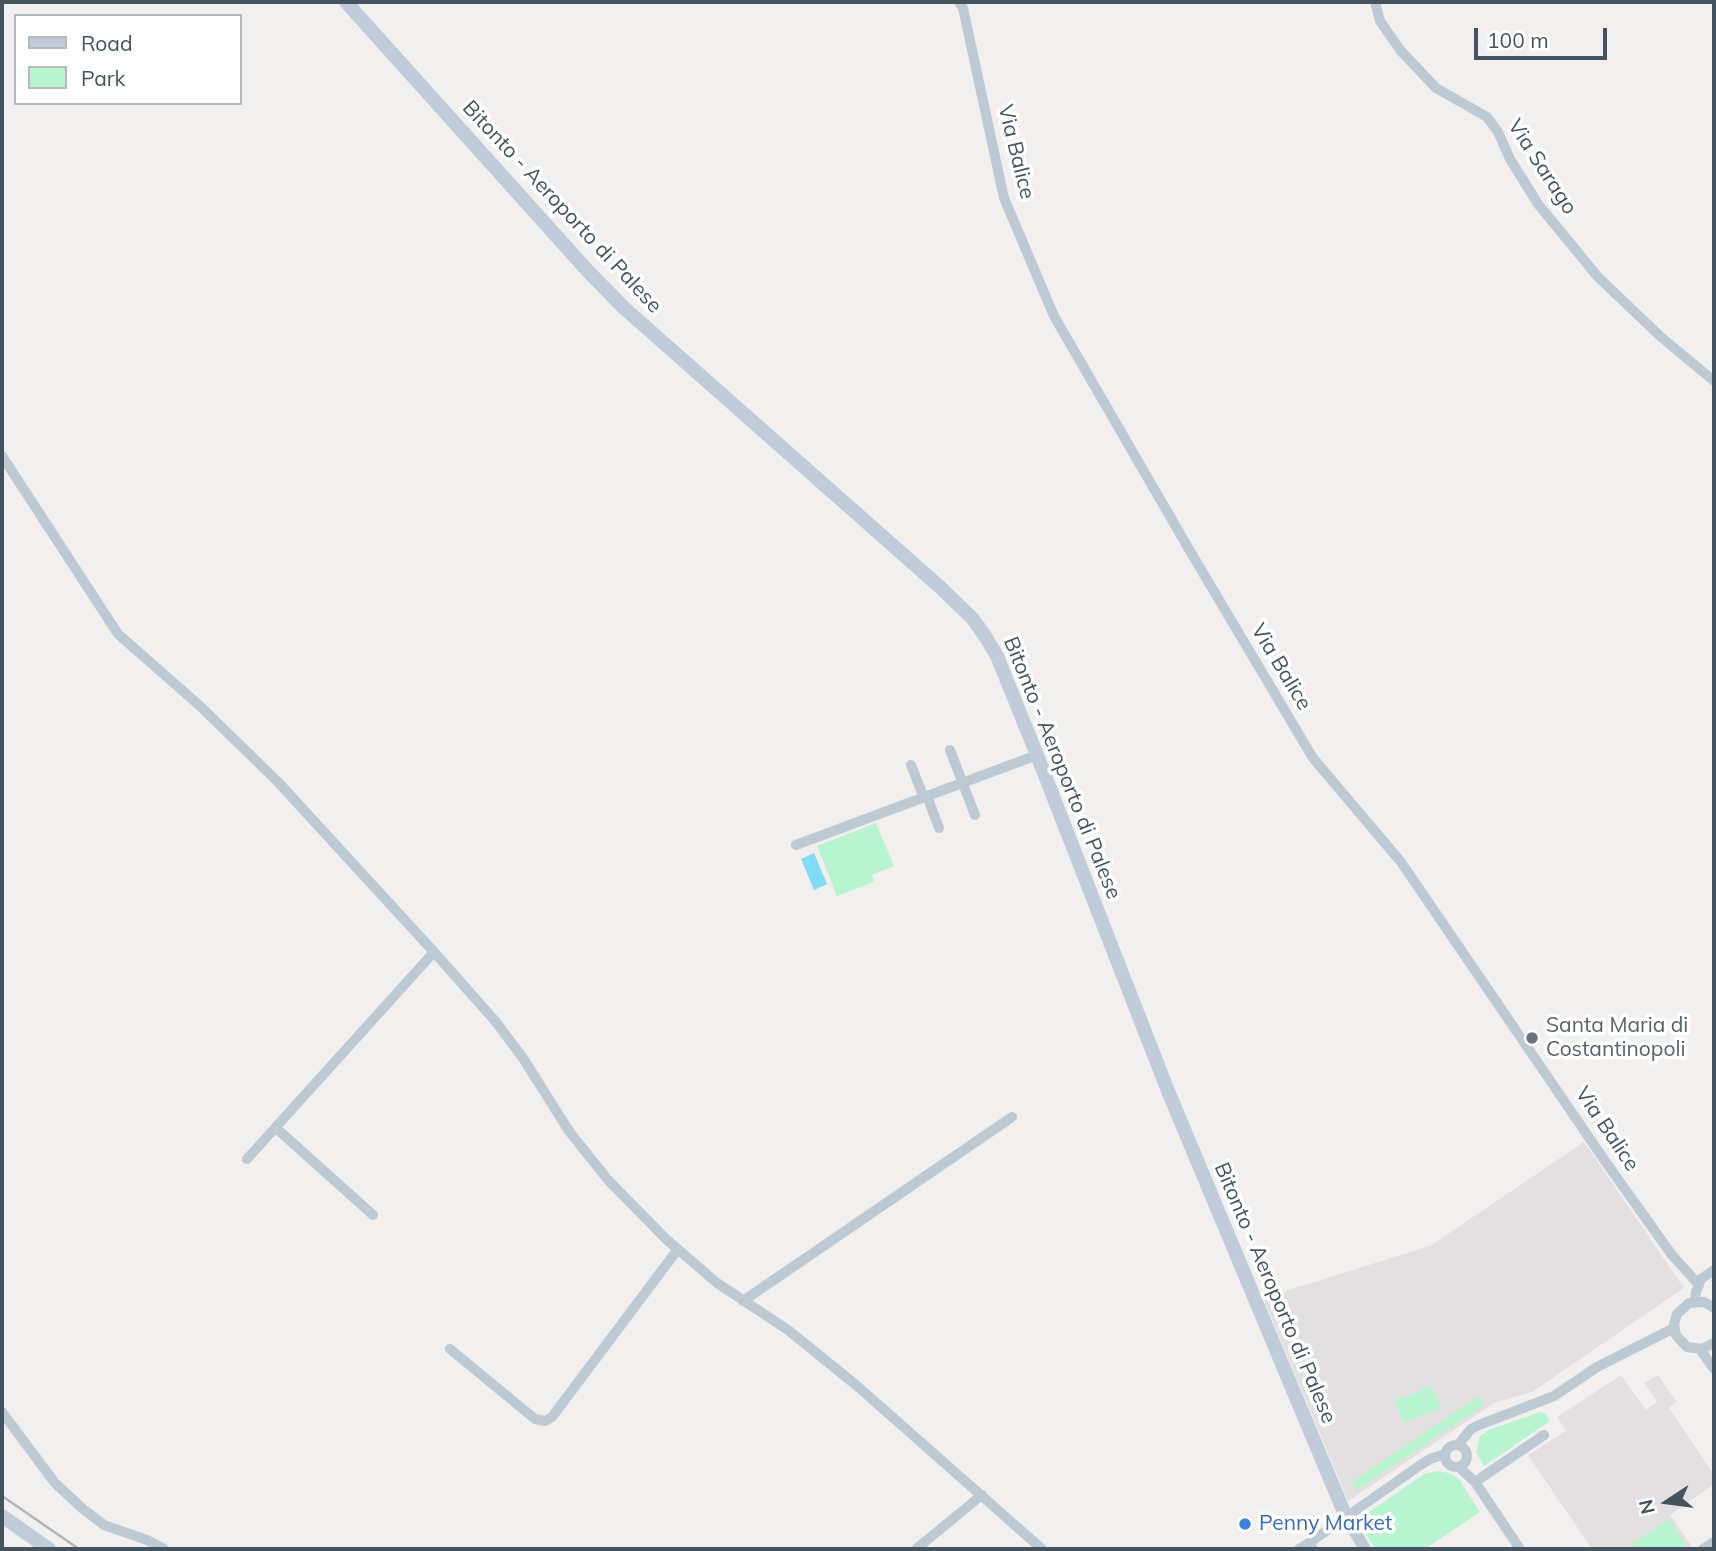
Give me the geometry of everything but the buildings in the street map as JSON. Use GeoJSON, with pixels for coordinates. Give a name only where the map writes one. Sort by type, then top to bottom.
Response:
{"type":"FeatureCollection","features":[{"type":"Feature","properties":{"kind":"main road","name":"Bitonto - Aeroporto di Palese"},"geometry":{"type":"LineString","coordinates":[[346,2],[542,221],[623,307],[973,619],[997,656],[1168,1091],[1346,1517]]}},
{"type":"Feature","properties":{"kind":"main road"},"geometry":{"type":"LineString","coordinates":[[2,1516],[49,1549]]}},
{"type":"Feature","properties":{"kind":"street","name":"Via Balice"},"geometry":{"type":"LineString","coordinates":[[960,2],[1004,198],[1054,316],[1313,758],[1401,862],[1605,1161],[1672,1255],[1699,1285]]}},
{"type":"Feature","properties":{"kind":"street","name":"Via Sarago"},"geometry":{"type":"LineString","coordinates":[[1375,2],[1380,21],[1401,51],[1436,88],[1486,117],[1538,204],[1598,277],[1661,337],[1714,381]]}},
{"type":"Feature","properties":{"kind":"street"},"geometry":{"type":"LineString","coordinates":[[2,456],[118,634],[200,706],[278,782],[434,952],[503,1031],[569,1131],[608,1180],[717,1283],[788,1330],[856,1385],[1042,1549]]}},
{"type":"Feature","properties":{"kind":"street"},"geometry":{"type":"LineString","coordinates":[[950,750],[975,816]]}},
{"type":"Feature","properties":{"kind":"street"},"geometry":{"type":"LineString","coordinates":[[796,845],[1037,755]]}},
{"type":"Feature","properties":{"kind":"street"},"geometry":{"type":"LineString","coordinates":[[911,765],[939,828]]}},
{"type":"Feature","properties":{"kind":"street"},"geometry":{"type":"LineString","coordinates":[[247,1159],[434,952]]}},
{"type":"Feature","properties":{"kind":"street"},"geometry":{"type":"LineString","coordinates":[[743,1301],[1012,1117]]}},
{"type":"Feature","properties":{"kind":"street"},"geometry":{"type":"LineString","coordinates":[[275,1128],[373,1215]]}},
{"type":"Feature","properties":{"kind":"street"},"geometry":{"type":"LineString","coordinates":[[450,1349],[535,1419],[545,1421],[552,1417],[678,1249]]}},
{"type":"Feature","properties":{"kind":"street"},"geometry":{"type":"LineString","coordinates":[[1695,1300],[1701,1279],[1714,1270]]}},
{"type":"Feature","properties":{"kind":"street"},"geometry":{"type":"LineString","coordinates":[[1714,1308],[1704,1302],[1689,1303],[1677,1314],[1674,1328],[1682,1343],[1692,1349],[1700,1349],[1714,1343]]}},
{"type":"Feature","properties":{"kind":"street"},"geometry":{"type":"LineString","coordinates":[[1460,1458],[1472,1429],[1543,1401],[1597,1367],[1674,1328]]}},
{"type":"Feature","properties":{"kind":"street"},"geometry":{"type":"LineString","coordinates":[[1700,1349],[1714,1369]]}},
{"type":"Feature","properties":{"kind":"street"},"geometry":{"type":"LineString","coordinates":[[2,1412],[55,1483],[83,1508],[104,1525],[147,1540],[163,1549]]}},
{"type":"Feature","properties":{"kind":"street"},"geometry":{"type":"LineString","coordinates":[[1475,1482],[1544,1435]]}},
{"type":"Feature","properties":{"kind":"street"},"geometry":{"type":"LineString","coordinates":[[1445,1454],[1448,1448],[1460,1458],[1520,1549]]}},
{"type":"Feature","properties":{"kind":"street"},"geometry":{"type":"LineString","coordinates":[[1298,1549],[1311,1546],[1346,1517],[1430,1459],[1445,1454],[1460,1458]]}},
{"type":"Feature","properties":{"kind":"street"},"geometry":{"type":"LineString","coordinates":[[1419,1466],[1460,1458]]}},
{"type":"Feature","properties":{"kind":"street"},"geometry":{"type":"LineString","coordinates":[[916,1549],[982,1495]]}},
{"type":"Feature","properties":{"kind":"street"},"geometry":{"type":"LineString","coordinates":[[1346,1517],[1365,1549]]}},
{"type":"Feature","properties":{"kind":"street"},"geometry":{"type":"LineString","coordinates":[[1703,1549],[1714,1542]]}},
{"type":"Feature","properties":{"kind":"shaded area"},"geometry":{"type":"Polygon","coordinates":[[[1584,1142],[1684,1288],[1532,1392],[1494,1403],[1348,1501],[1263,1298],[1430,1246],[1584,1142]]]}},
{"type":"Feature","properties":{"kind":"shaded area"},"geometry":{"type":"Polygon","coordinates":[[[1621,1375],[1646,1410],[1657,1402],[1644,1383],[1658,1375],[1677,1402],[1669,1408],[1714,1475],[1714,1484],[1670,1515],[1692,1547],[1688,1549],[1592,1549],[1528,1455],[1566,1431],[1557,1417],[1621,1375]]]}},
{"type":"Feature","properties":{"kind":"green space"},"geometry":{"type":"Polygon","coordinates":[[[876,823],[894,866],[872,875],[874,882],[837,896],[817,846],[876,823]]]}},
{"type":"Feature","properties":{"kind":"green space"},"geometry":{"type":"Polygon","coordinates":[[[1432,1386],[1441,1408],[1404,1423],[1395,1401],[1432,1386]]]}},
{"type":"Feature","properties":{"kind":"green space"},"geometry":{"type":"Polygon","coordinates":[[[1479,1396],[1484,1405],[1357,1490],[1352,1482],[1479,1396]]]}},
{"type":"Feature","properties":{"kind":"green space"},"geometry":{"type":"Polygon","coordinates":[[[1540,1412],[1545,1413],[1550,1421],[1484,1466],[1476,1452],[1480,1436],[1489,1430],[1540,1412]]]}},
{"type":"Feature","properties":{"kind":"green space"},"geometry":{"type":"Polygon","coordinates":[[[1437,1471],[1449,1473],[1459,1479],[1480,1512],[1425,1549],[1375,1549],[1358,1520],[1424,1474],[1437,1471]]]}},
{"type":"Feature","properties":{"kind":"green space"},"geometry":{"type":"Polygon","coordinates":[[[1669,1519],[1686,1545],[1679,1549],[1636,1549],[1632,1544],[1669,1519]]]}},
{"type":"Feature","properties":{"kind":"water"},"geometry":{"type":"Polygon","coordinates":[[[814,853],[827,884],[814,890],[801,859],[814,853]]]}},
{"type":"Feature","properties":{"kind":"railway"},"geometry":{"type":"LineString","coordinates":[[2,1496],[79,1549]]}},
{"type":"Feature","properties":{"kind":"place","name":"Santa Maria di Costantinopoli"},"geometry":{"type":"Point","coordinates":[1532,1038]}},
{"type":"Feature","properties":{"kind":"place","name":"Penny Market"},"geometry":{"type":"Point","coordinates":[1245,1524]}}]}
